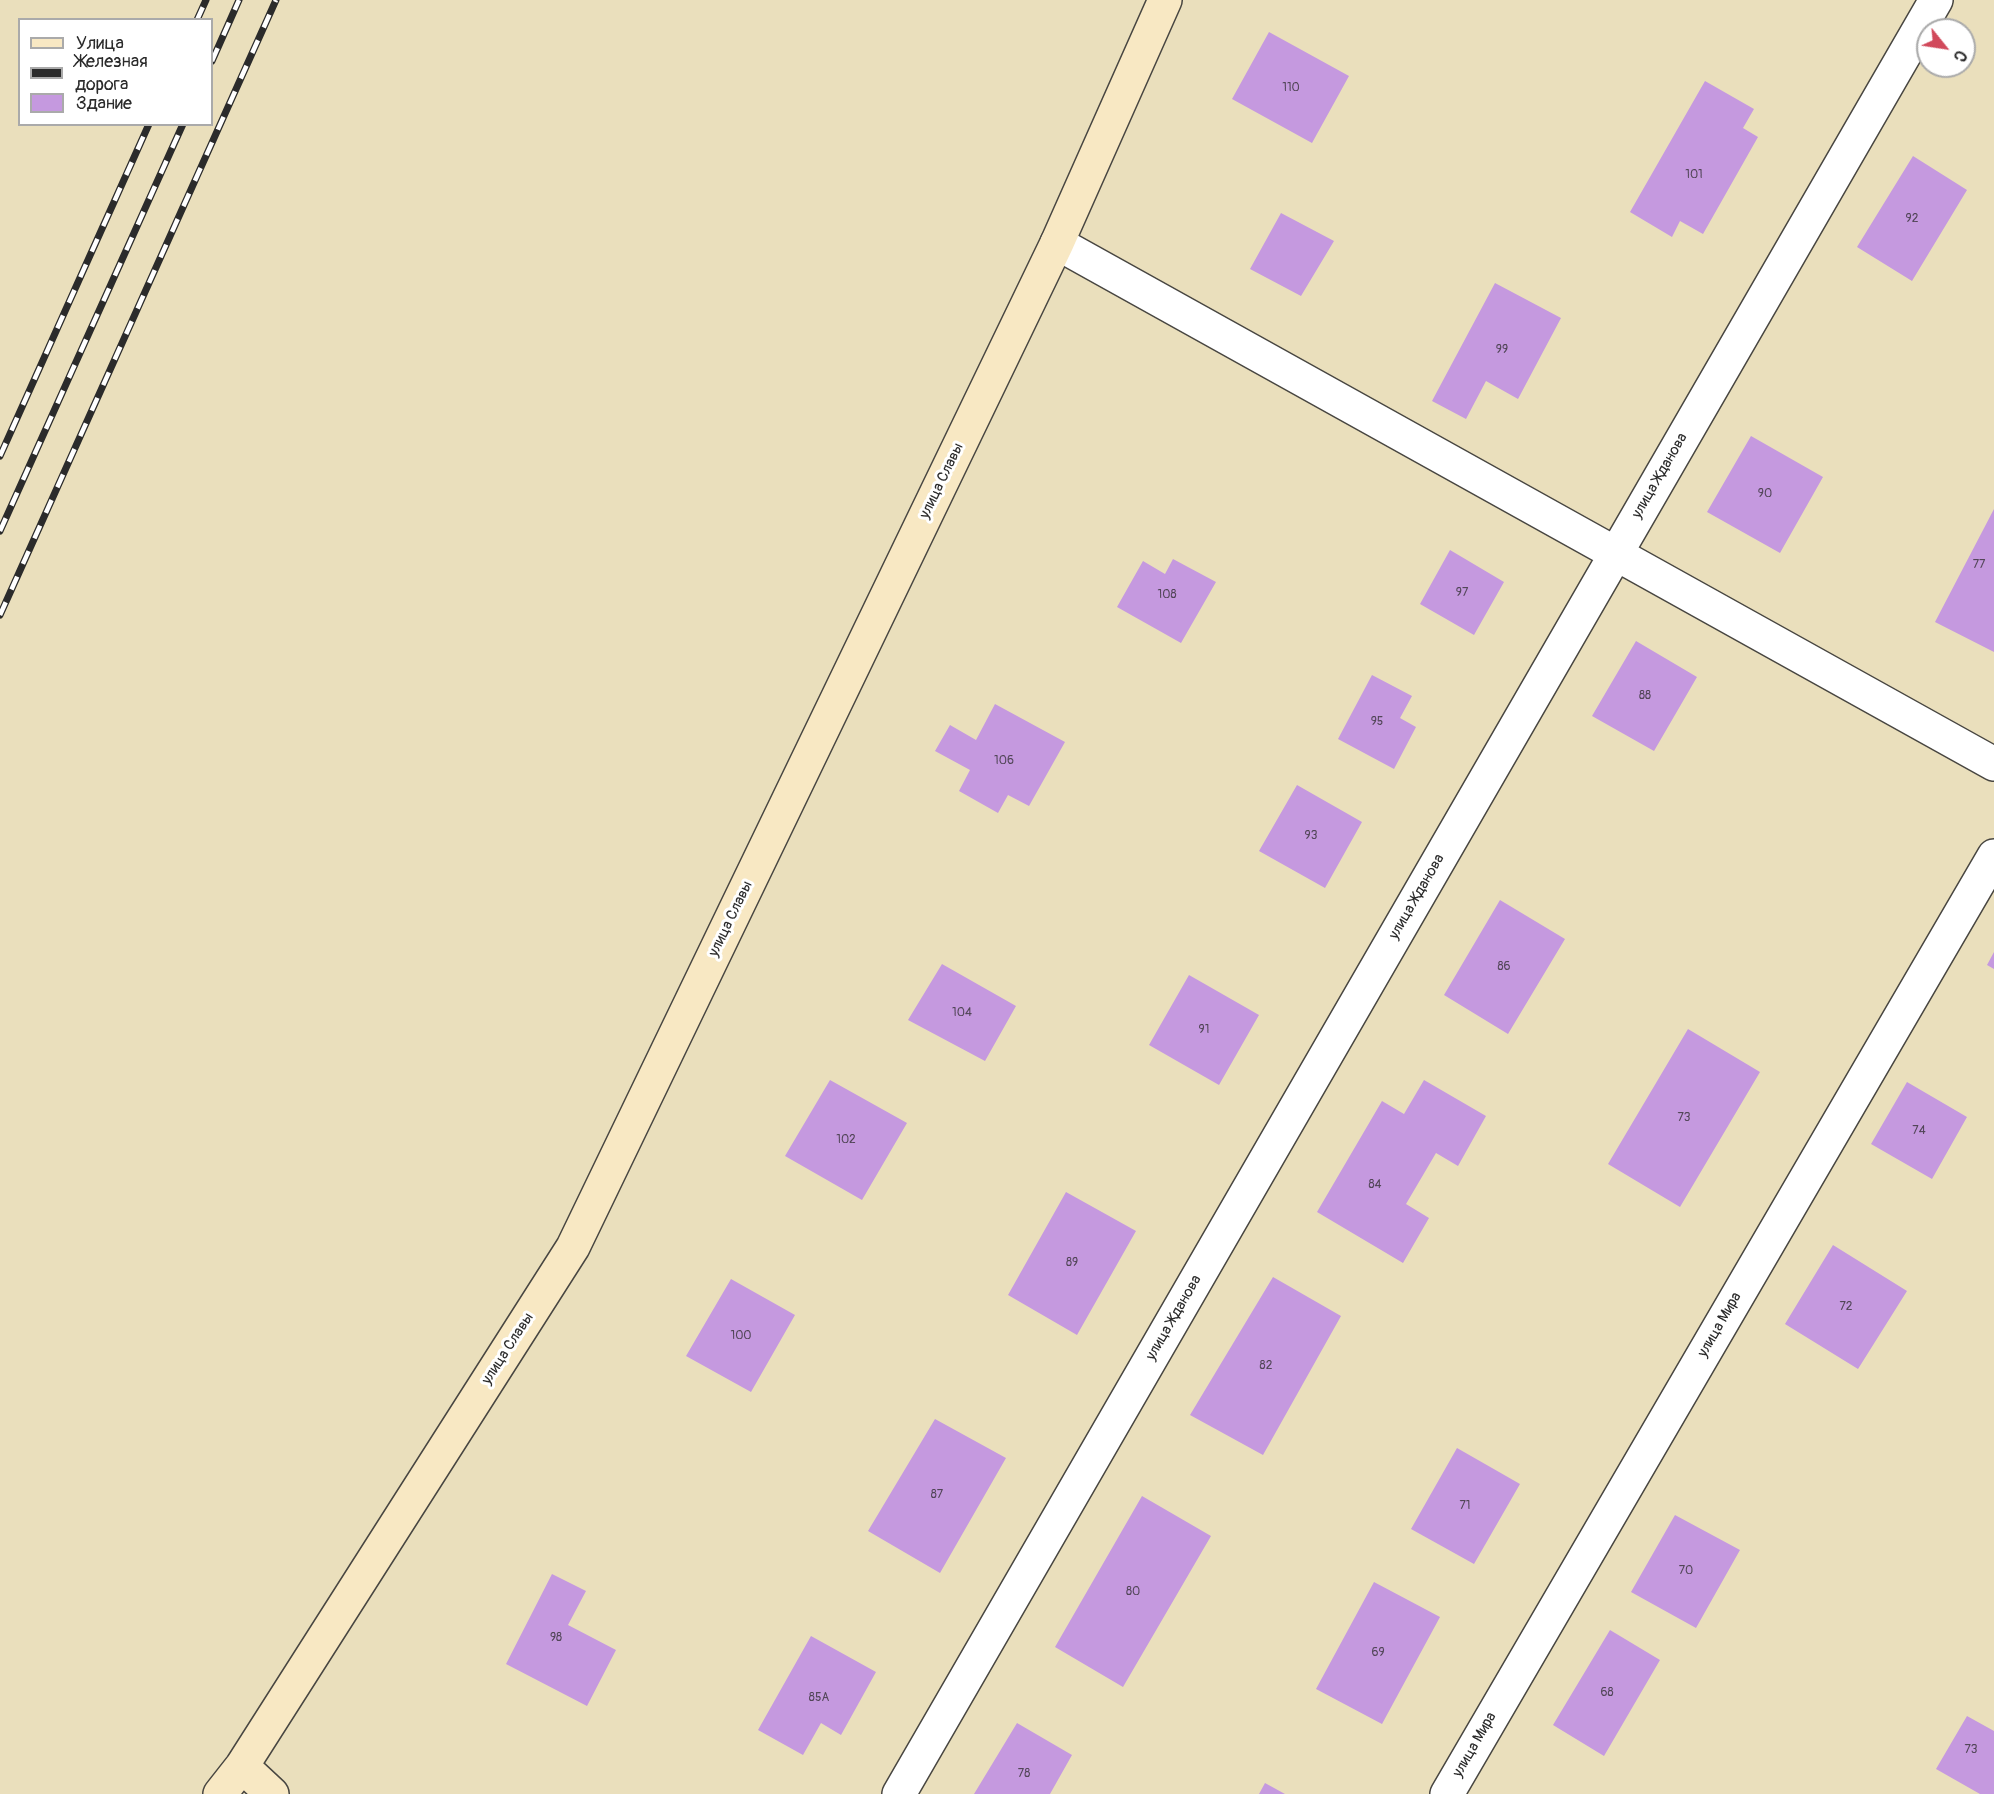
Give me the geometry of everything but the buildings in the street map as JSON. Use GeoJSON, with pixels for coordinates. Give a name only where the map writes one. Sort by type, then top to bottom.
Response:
{"type":"FeatureCollection","features":[{"type":"Feature","properties":{"kind":"main road","name":"улица Славы"},"geometry":{"type":"LineString","coordinates":[[220,1794],[242,1766],[573,1247],[1057,243],[1165,0]]}},
{"type":"Feature","properties":{"kind":"main road"},"geometry":{"type":"LineString","coordinates":[[242,1766],[272,1794]]}},
{"type":"Feature","properties":{"kind":"street","name":"улица Жданова"},"geometry":{"type":"LineString","coordinates":[[899,1794],[1936,0]]}},
{"type":"Feature","properties":{"kind":"street"},"geometry":{"type":"LineString","coordinates":[[1057,243],[1994,764]]}},
{"type":"Feature","properties":{"kind":"street","name":"улица Мира"},"geometry":{"type":"LineString","coordinates":[[1446,1794],[1994,856]]}},
{"type":"Feature","properties":{"kind":"railway"},"geometry":{"type":"LineString","coordinates":[[198,18],[206,0]]}},
{"type":"Feature","properties":{"kind":"railway"},"geometry":{"type":"LineString","coordinates":[[213,59],[239,0]]}},
{"type":"Feature","properties":{"kind":"railway"},"geometry":{"type":"LineString","coordinates":[[0,615],[276,0]]}},
{"type":"Feature","properties":{"kind":"railway"},"geometry":{"type":"LineString","coordinates":[[0,456],[148,126]]}},
{"type":"Feature","properties":{"kind":"railway"},"geometry":{"type":"LineString","coordinates":[[0,531],[182,126]]}}]}
